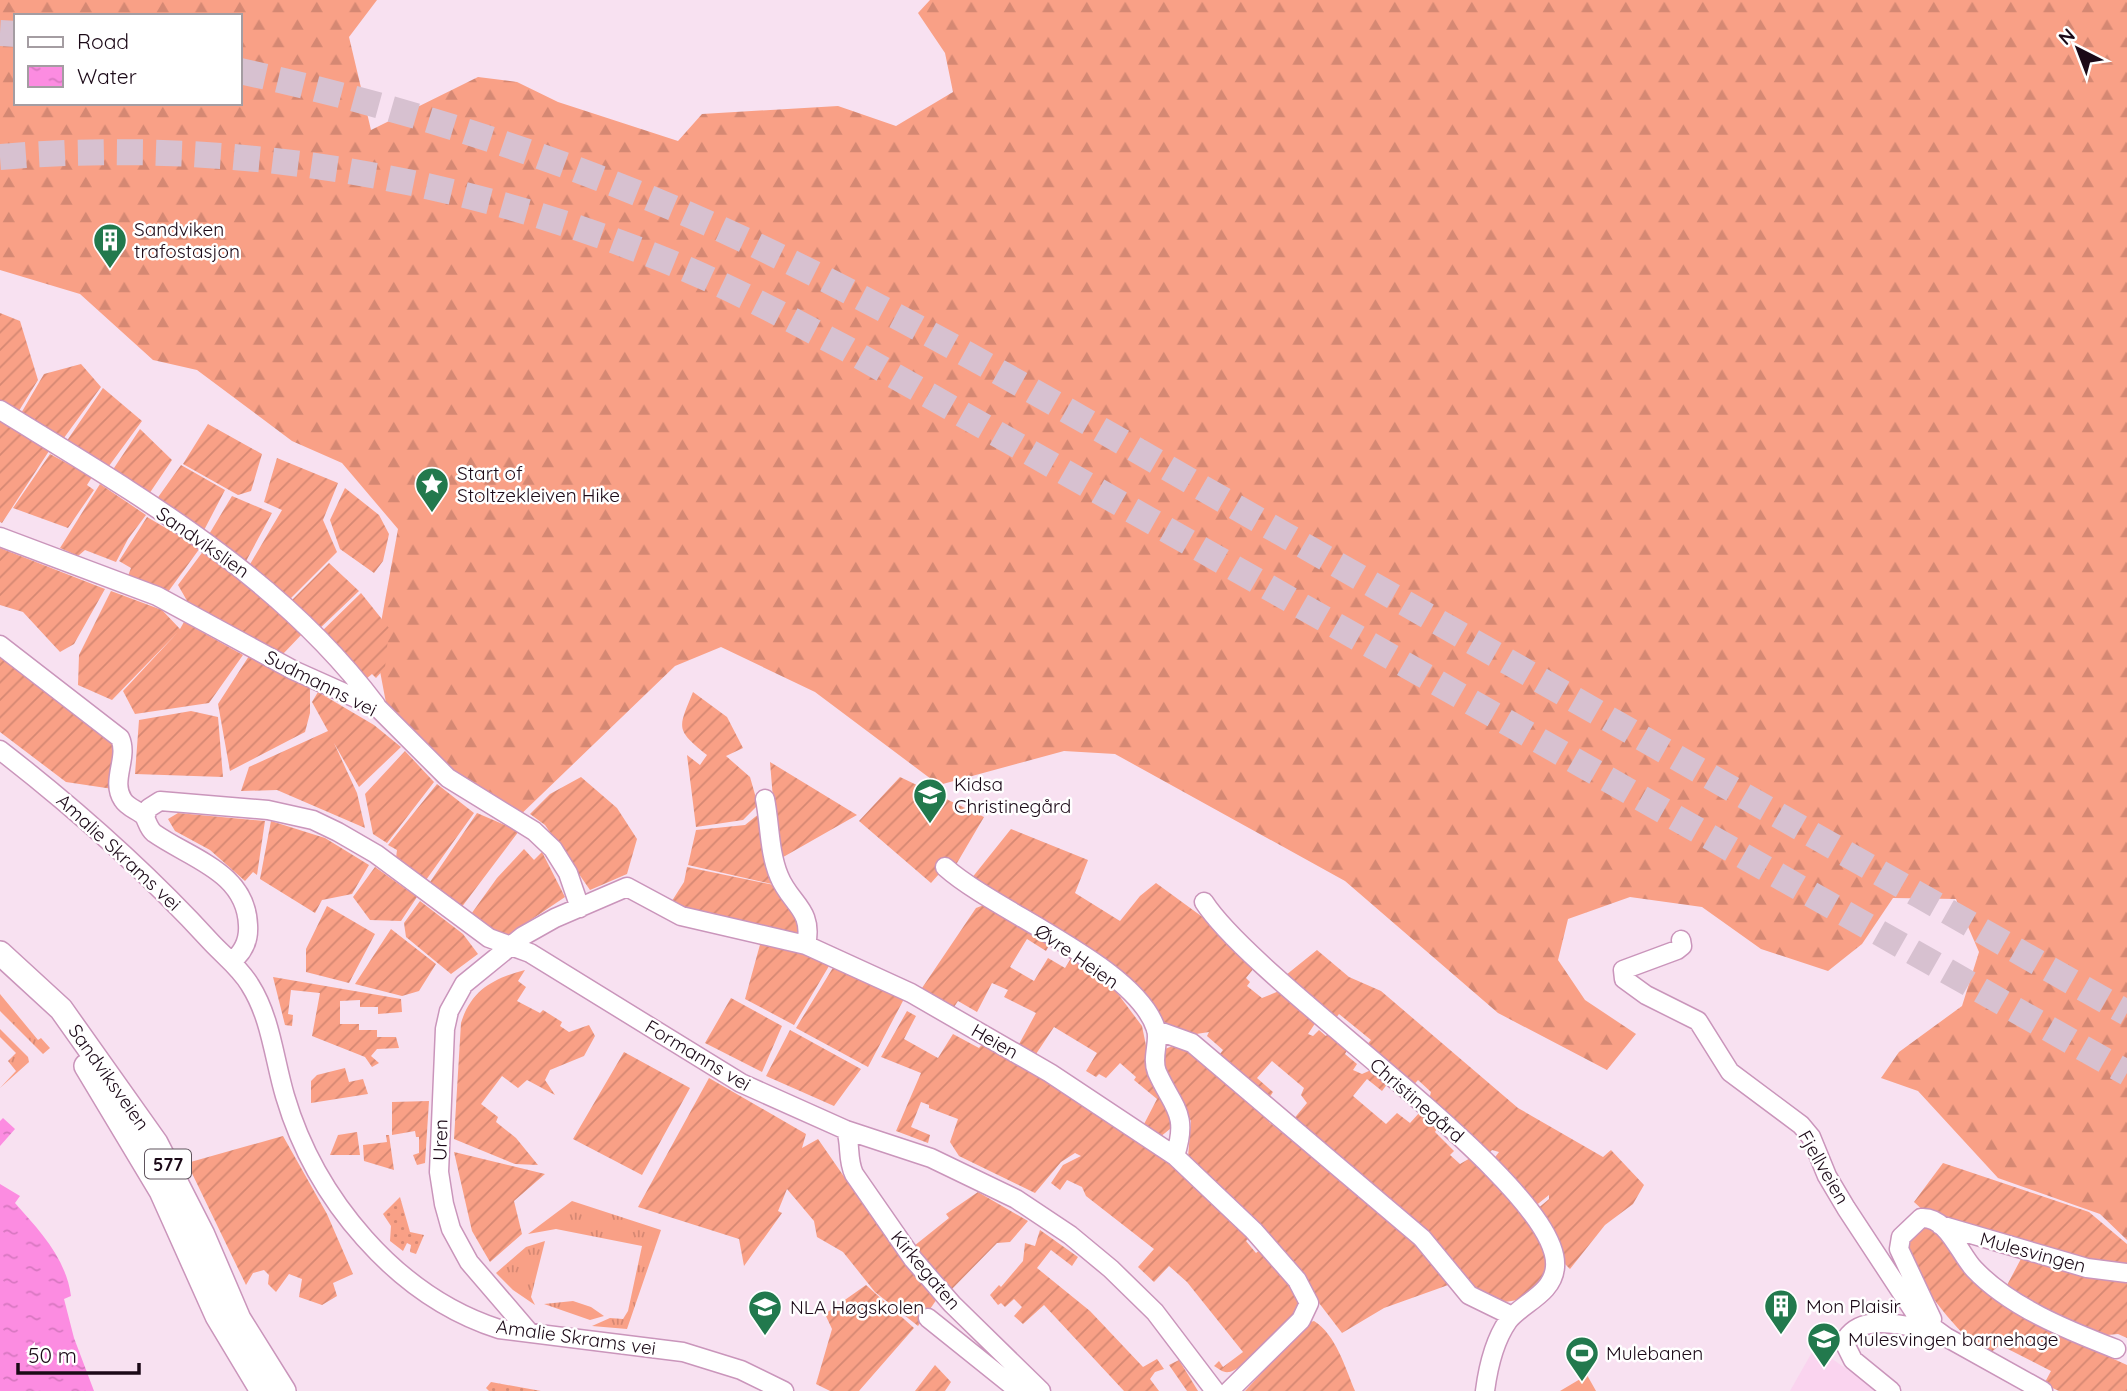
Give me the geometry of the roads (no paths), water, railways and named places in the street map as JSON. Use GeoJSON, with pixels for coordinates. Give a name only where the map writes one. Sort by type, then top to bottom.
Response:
{"type":"FeatureCollection","features":[{"type":"Feature","properties":{"kind":"main road","name":"Sandviksveien"},"geometry":{"type":"LineString","coordinates":[[6,958],[54,1015],[123,1124],[161,1191],[217,1316],[262,1391]]}},
{"type":"Feature","properties":{"kind":"main road","name":"Sandviksveien"},"geometry":{"type":"LineString","coordinates":[[6,958],[61,1009],[156,1143],[203,1235],[239,1319],[284,1391]]}},
{"type":"Feature","properties":{"kind":"street","name":"Sandvikslien"},"geometry":{"type":"LineString","coordinates":[[0,410],[246,570],[321,642],[378,708]]}},
{"type":"Feature","properties":{"kind":"street","name":"Sudmanns vei"},"geometry":{"type":"LineString","coordinates":[[0,537],[157,596],[293,670],[378,708],[448,778],[534,831],[553,849],[568,873],[580,908]]}},
{"type":"Feature","properties":{"kind":"street","name":"Amalie Skrams vei"},"geometry":{"type":"LineString","coordinates":[[0,645],[120,738],[124,754],[118,788],[129,807],[145,816],[151,831],[217,870],[240,893],[248,933],[242,951],[231,962]]}},
{"type":"Feature","properties":{"kind":"street","name":"Amalie Skrams vei"},"geometry":{"type":"LineString","coordinates":[[0,750],[56,793],[113,843],[231,962],[259,1000],[292,1117],[321,1178],[346,1215],[387,1261],[436,1298],[476,1321],[530,1333],[682,1352],[741,1370],[784,1391]]}},
{"type":"Feature","properties":{"kind":"street"},"geometry":{"type":"LineString","coordinates":[[765,799],[773,859],[779,878],[806,916],[809,927],[806,945]]}},
{"type":"Feature","properties":{"kind":"street","name":"Formanns vei"},"geometry":{"type":"LineString","coordinates":[[145,816],[149,808],[160,801],[268,810],[313,820],[338,831],[393,867],[489,937],[530,953],[741,1083],[846,1130],[895,1144],[954,1168],[1049,1220],[1092,1252],[1155,1312],[1215,1391]]}},
{"type":"Feature","properties":{"kind":"street","name":"Øvre Heien"},"geometry":{"type":"LineString","coordinates":[[945,867],[968,887],[1095,963],[1134,997],[1156,1030]]}},
{"type":"Feature","properties":{"kind":"street","name":"Heien"},"geometry":{"type":"LineString","coordinates":[[512,947],[537,926],[627,887],[681,916],[806,945],[911,993],[1008,1048],[1175,1156],[1254,1231],[1297,1280],[1309,1303],[1301,1320],[1229,1391]]}},
{"type":"Feature","properties":{"kind":"street","name":"Christinegård"},"geometry":{"type":"LineString","coordinates":[[1204,902],[1263,969],[1450,1128],[1539,1220],[1549,1236],[1556,1268],[1543,1291],[1512,1316],[1497,1342],[1485,1391]]}},
{"type":"Feature","properties":{"kind":"street","name":"Fjellveien"},"geometry":{"type":"LineString","coordinates":[[1681,940],[1682,947],[1677,950],[1623,970],[1624,979],[1646,995],[1698,1021],[1730,1072],[1801,1125],[1811,1137],[1827,1176],[1846,1208],[1917,1316],[2043,1391]]}},
{"type":"Feature","properties":{"kind":"street","name":"Uren"},"geometry":{"type":"LineString","coordinates":[[512,947],[464,984],[449,1010],[443,1052],[439,1172],[444,1205],[460,1246],[482,1279],[530,1333]]}},
{"type":"Feature","properties":{"kind":"street"},"geometry":{"type":"LineString","coordinates":[[1175,1156],[1182,1130],[1180,1114],[1155,1068],[1156,1030],[1192,1043],[1422,1238],[1469,1295],[1512,1316]]}},
{"type":"Feature","properties":{"kind":"street","name":"Kirkegaten"},"geometry":{"type":"LineString","coordinates":[[846,1130],[849,1141],[848,1163],[853,1174],[913,1259],[952,1304],[1041,1391]]}},
{"type":"Feature","properties":{"kind":"street","name":"Mulesvingen"},"geometry":{"type":"LineString","coordinates":[[1928,1324],[1932,1320],[1929,1309],[1903,1262],[1899,1249],[1902,1237],[1915,1222],[1926,1218],[1940,1225],[2087,1268],[2127,1273]]}},
{"type":"Feature","properties":{"kind":"street","name":"Mulesvingen"},"geometry":{"type":"LineString","coordinates":[[1940,1225],[1972,1267],[1999,1291],[2073,1332],[2116,1349]]}},
{"type":"Feature","properties":{"kind":"street","name":"Kirkegaten"},"geometry":{"type":"LineString","coordinates":[[928,1318],[1019,1391]]}},
{"type":"Feature","properties":{"kind":"street"},"geometry":{"type":"LineString","coordinates":[[1891,1391],[1853,1360],[1844,1342],[1856,1328],[1872,1323],[1894,1323],[1922,1328],[1928,1324]]}},
{"type":"Feature","properties":{"kind":"water"},"geometry":{"type":"Polygon","coordinates":[[[3,1118],[15,1129],[0,1146],[0,1121],[3,1118]]]}},
{"type":"Feature","properties":{"kind":"water"},"geometry":{"type":"Polygon","coordinates":[[[0,1184],[20,1196],[15,1203],[50,1245],[64,1269],[71,1296],[64,1299],[74,1338],[94,1391],[0,1391],[0,1184]]]}},
{"type":"Feature","properties":{"kind":"tunnel"},"geometry":{"type":"LineString","coordinates":[[0,33],[14,34]]}},
{"type":"Feature","properties":{"kind":"tunnel"},"geometry":{"type":"LineString","coordinates":[[242,71],[377,105],[511,146],[643,196],[772,253],[902,319],[1031,390],[2127,1013]]}},
{"type":"Feature","properties":{"kind":"tunnel"},"geometry":{"type":"LineString","coordinates":[[0,157],[85,152],[170,153],[255,159],[340,170],[423,185],[506,206],[587,231],[667,261],[758,303],[847,349],[2127,1073]]}},
{"type":"Feature","properties":{"kind":"place","name":"Sandviken trafostasjon"},"geometry":{"type":"Point","coordinates":[110,270]}},
{"type":"Feature","properties":{"kind":"place","name":"Start of Stoltzekleiven Hike"},"geometry":{"type":"Point","coordinates":[432,514]}},
{"type":"Feature","properties":{"kind":"place","name":"Kidsa Christinegård"},"geometry":{"type":"Point","coordinates":[930,825]}},
{"type":"Feature","properties":{"kind":"place","name":"Mon Plaisir"},"geometry":{"type":"Point","coordinates":[1781,1336]}},
{"type":"Feature","properties":{"kind":"place","name":"NLA Høgskolen"},"geometry":{"type":"Point","coordinates":[765,1337]}},
{"type":"Feature","properties":{"kind":"place","name":"Mulesvingen barnehage"},"geometry":{"type":"Point","coordinates":[1824,1369]}},
{"type":"Feature","properties":{"kind":"place","name":"Mulebanen"},"geometry":{"type":"Point","coordinates":[1582,1383]}}]}
